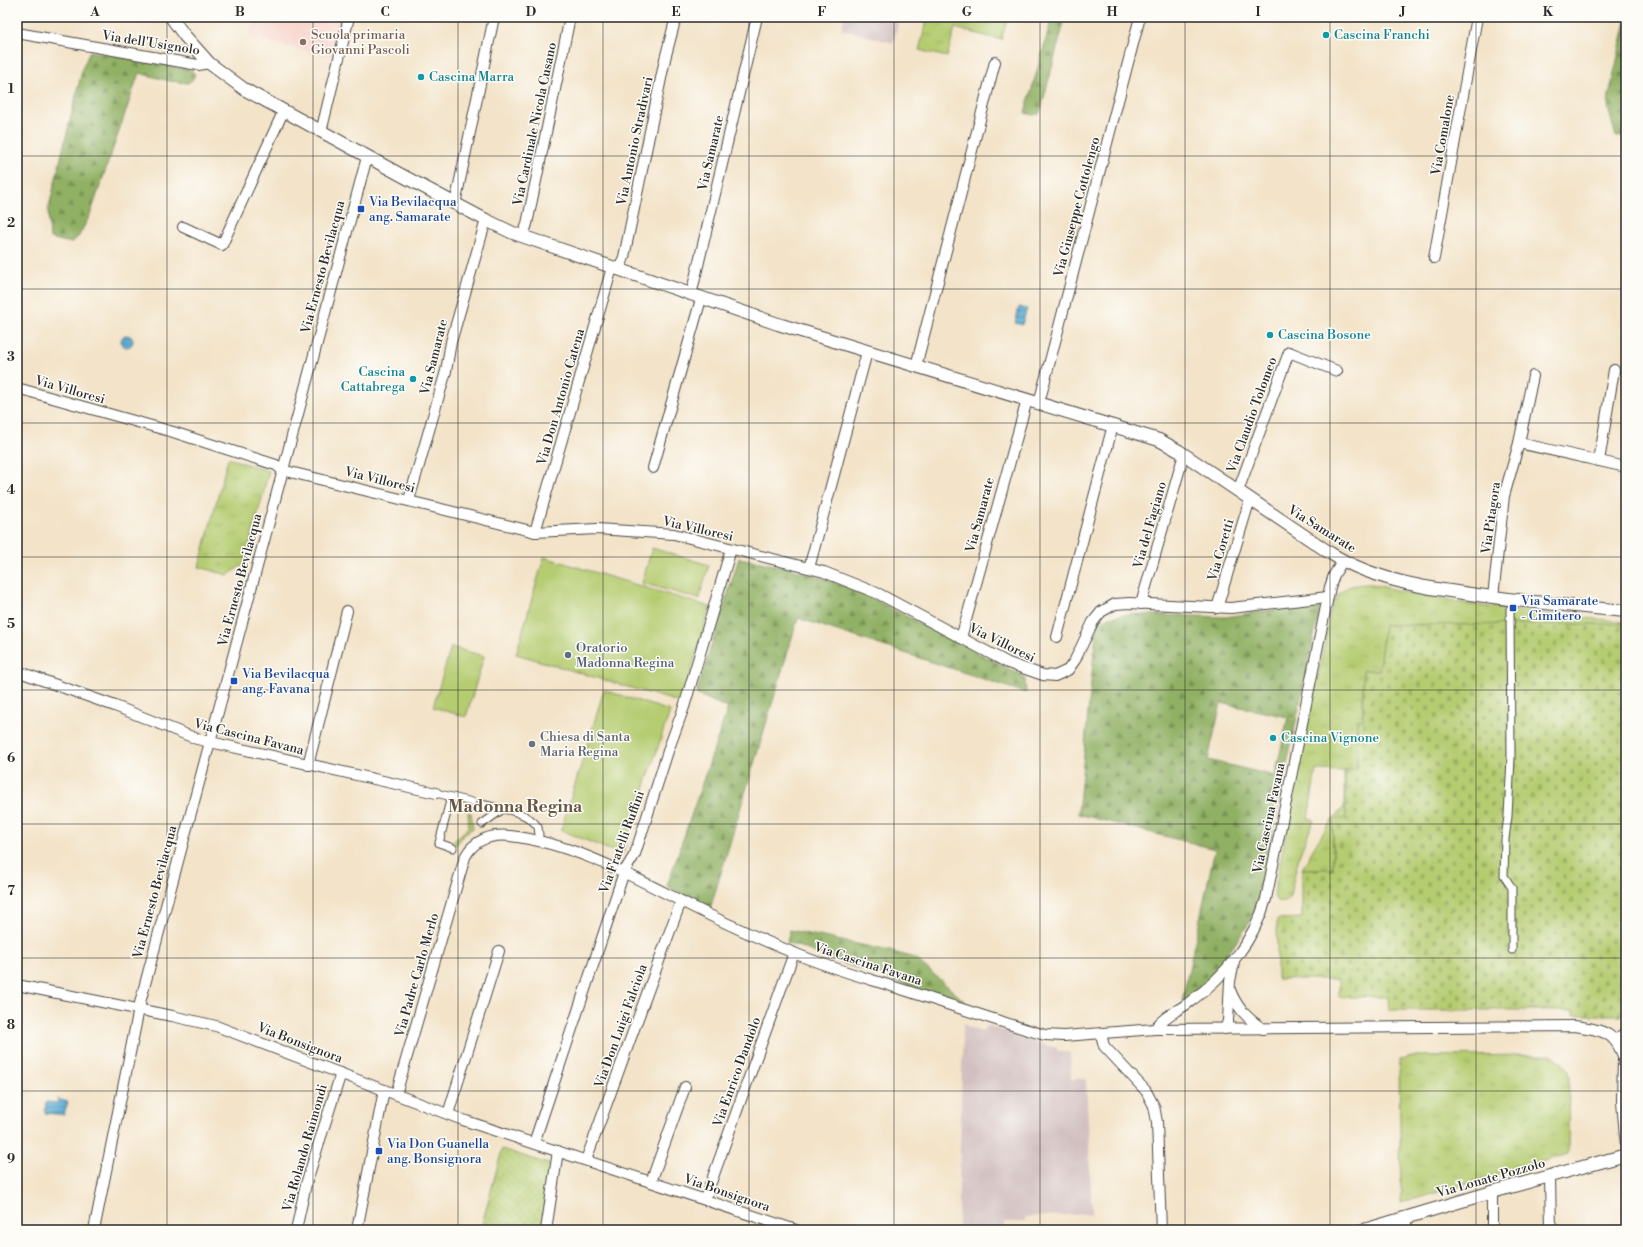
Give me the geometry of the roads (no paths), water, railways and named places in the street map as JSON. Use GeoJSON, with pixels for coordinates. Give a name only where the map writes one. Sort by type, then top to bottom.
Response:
{"type":"FeatureCollection","features":[{"type":"Feature","properties":{"kind":"street","name":"Via Samarate"},"geometry":{"type":"LineString","coordinates":[[171,17],[184,35],[209,63],[244,89],[283,112],[455,204],[486,220],[523,236],[696,297],[867,352],[1159,440],[1184,454],[1322,549],[1342,560],[1381,576],[1458,593],[1626,611]]}},
{"type":"Feature","properties":{"kind":"street"},"geometry":{"type":"LineString","coordinates":[[321,132],[349,17]]}},
{"type":"Feature","properties":{"kind":"street"},"geometry":{"type":"LineString","coordinates":[[455,204],[494,17]]}},
{"type":"Feature","properties":{"kind":"street","name":"Via Cardinale Nicola Cusano"},"geometry":{"type":"LineString","coordinates":[[523,236],[527,224],[570,17]]}},
{"type":"Feature","properties":{"kind":"street","name":"Via Antonio Stradivari"},"geometry":{"type":"LineString","coordinates":[[616,269],[624,257],[665,59],[676,17]]}},
{"type":"Feature","properties":{"kind":"street","name":"Via Samarate"},"geometry":{"type":"LineString","coordinates":[[654,468],[696,297],[757,17]]}},
{"type":"Feature","properties":{"kind":"street","name":"Via Giuseppe Cottolengo"},"geometry":{"type":"LineString","coordinates":[[1039,403],[1140,17]]}},
{"type":"Feature","properties":{"kind":"street","name":"Via Comalone"},"geometry":{"type":"LineString","coordinates":[[1434,258],[1478,17]]}},
{"type":"Feature","properties":{"kind":"street","name":"Via dell'Usignolo"},"geometry":{"type":"LineString","coordinates":[[17,33],[198,65],[209,63]]}},
{"type":"Feature","properties":{"kind":"street"},"geometry":{"type":"LineString","coordinates":[[916,366],[995,62]]}},
{"type":"Feature","properties":{"kind":"street"},"geometry":{"type":"LineString","coordinates":[[183,227],[222,246],[283,112]]}},
{"type":"Feature","properties":{"kind":"street","name":"Via Ernesto Bevilacqua"},"geometry":{"type":"LineString","coordinates":[[139,1009],[175,867],[211,741],[282,470],[367,157]]}},
{"type":"Feature","properties":{"kind":"street","name":"Via Samarate"},"geometry":{"type":"LineString","coordinates":[[408,500],[446,371],[451,342],[486,220]]}},
{"type":"Feature","properties":{"kind":"street","name":"Via Don Antonio Catena"},"geometry":{"type":"LineString","coordinates":[[535,532],[616,269]]}},
{"type":"Feature","properties":{"kind":"street"},"geometry":{"type":"LineString","coordinates":[[809,568],[867,352]]}},
{"type":"Feature","properties":{"kind":"street","name":"Via Claudio Tolomeo"},"geometry":{"type":"LineString","coordinates":[[1238,491],[1289,352],[1337,371]]}},
{"type":"Feature","properties":{"kind":"street"},"geometry":{"type":"LineString","coordinates":[[1599,461],[1614,370]]}},
{"type":"Feature","properties":{"kind":"street","name":"Via Pitagora"},"geometry":{"type":"LineString","coordinates":[[1493,597],[1504,496],[1519,443],[1533,376]]}},
{"type":"Feature","properties":{"kind":"street","name":"Via Villoresi"},"geometry":{"type":"LineString","coordinates":[[17,388],[172,432],[276,465],[282,470],[535,532],[604,529],[662,533],[688,537],[809,568],[867,588],[1016,667],[1038,674],[1055,676],[1064,673],[1072,666],[1093,622],[1101,612],[1115,604],[1231,608],[1328,597]]}},
{"type":"Feature","properties":{"kind":"street","name":"Via Samarate"},"geometry":{"type":"LineString","coordinates":[[961,638],[1027,400]]}},
{"type":"Feature","properties":{"kind":"street"},"geometry":{"type":"LineString","coordinates":[[1057,637],[1113,425]]}},
{"type":"Feature","properties":{"kind":"street"},"geometry":{"type":"LineString","coordinates":[[1519,443],[1626,467]]}},
{"type":"Feature","properties":{"kind":"street","name":"Via del Fagiano"},"geometry":{"type":"LineString","coordinates":[[1141,604],[1184,454]]}},
{"type":"Feature","properties":{"kind":"street","name":"Via Coretti"},"geometry":{"type":"LineString","coordinates":[[1217,608],[1250,499]]}},
{"type":"Feature","properties":{"kind":"street","name":"Via Fratelli Ruffini"},"geometry":{"type":"LineString","coordinates":[[534,1143],[624,872],[635,854],[669,748],[684,707],[731,549]]}},
{"type":"Feature","properties":{"kind":"street","name":"Via Cascina Favana"},"geometry":{"type":"LineString","coordinates":[[1155,1029],[1160,1023],[1208,988],[1236,959],[1258,923],[1266,899],[1332,579],[1342,560]]}},
{"type":"Feature","properties":{"kind":"street"},"geometry":{"type":"LineString","coordinates":[[1510,608],[1511,758],[1504,876],[1512,888],[1512,950]]}},
{"type":"Feature","properties":{"kind":"street"},"geometry":{"type":"LineString","coordinates":[[308,765],[347,611]]}},
{"type":"Feature","properties":{"kind":"street","name":"Via Cascina Favana"},"geometry":{"type":"LineString","coordinates":[[17,671],[114,706],[197,739],[436,793]]}},
{"type":"Feature","properties":{"kind":"street"},"geometry":{"type":"LineString","coordinates":[[436,793],[472,802]]}},
{"type":"Feature","properties":{"kind":"street"},"geometry":{"type":"LineString","coordinates":[[451,797],[439,843],[454,848]]}},
{"type":"Feature","properties":{"kind":"street"},"geometry":{"type":"LineString","coordinates":[[482,804],[530,818],[538,827],[539,835]]}},
{"type":"Feature","properties":{"kind":"street"},"geometry":{"type":"LineString","coordinates":[[482,824],[503,809]]}},
{"type":"Feature","properties":{"kind":"street","name":"Via Padre Carlo Merlo"},"geometry":{"type":"LineString","coordinates":[[396,1094],[463,862],[467,854],[476,844],[487,837],[510,836],[537,841],[589,857]]}},
{"type":"Feature","properties":{"kind":"street","name":"Via Cascina Favana"},"geometry":{"type":"LineString","coordinates":[[589,857],[624,872],[681,901],[794,953],[1045,1035],[1064,1036],[1101,1034],[1155,1029],[1570,1026],[1600,1031],[1615,1040],[1622,1052],[1626,1065]]}},
{"type":"Feature","properties":{"kind":"street","name":"Via Don Luigi Falciola"},"geometry":{"type":"LineString","coordinates":[[586,1160],[681,901]]}},
{"type":"Feature","properties":{"kind":"street"},"geometry":{"type":"LineString","coordinates":[[448,1114],[499,951]]}},
{"type":"Feature","properties":{"kind":"street","name":"Via Enrico Dandolo"},"geometry":{"type":"LineString","coordinates":[[705,1199],[794,953]]}},
{"type":"Feature","properties":{"kind":"street","name":"Via Cascina Favana"},"geometry":{"type":"LineString","coordinates":[[1225,1029],[1228,1021],[1231,975],[1236,959]]}},
{"type":"Feature","properties":{"kind":"street","name":"Via Bonsignora"},"geometry":{"type":"LineString","coordinates":[[17,986],[139,1009],[216,1026],[448,1114],[796,1230]]}},
{"type":"Feature","properties":{"kind":"street"},"geometry":{"type":"LineString","coordinates":[[1229,989],[1239,1010],[1263,1029]]}},
{"type":"Feature","properties":{"kind":"street"},"geometry":{"type":"LineString","coordinates":[[94,1230],[139,1009]]}},
{"type":"Feature","properties":{"kind":"street"},"geometry":{"type":"LineString","coordinates":[[1615,1040],[1626,1032]]}},
{"type":"Feature","properties":{"kind":"street"},"geometry":{"type":"LineString","coordinates":[[1101,1034],[1104,1046],[1142,1085],[1154,1106],[1157,1122],[1162,1230]]}},
{"type":"Feature","properties":{"kind":"street"},"geometry":{"type":"LineString","coordinates":[[1622,1052],[1622,1101],[1626,1147]]}},
{"type":"Feature","properties":{"kind":"street","name":"Via Rolando Raimondi"},"geometry":{"type":"LineString","coordinates":[[296,1230],[306,1184],[341,1073]]}},
{"type":"Feature","properties":{"kind":"street"},"geometry":{"type":"LineString","coordinates":[[651,1182],[685,1087]]}},
{"type":"Feature","properties":{"kind":"street"},"geometry":{"type":"LineString","coordinates":[[358,1230],[384,1090]]}},
{"type":"Feature","properties":{"kind":"street"},"geometry":{"type":"LineString","coordinates":[[546,1230],[558,1151]]}},
{"type":"Feature","properties":{"kind":"street","name":"Via Lonate Pozzolo"},"geometry":{"type":"LineString","coordinates":[[1364,1230],[1404,1217],[1626,1155]]}},
{"type":"Feature","properties":{"kind":"street"},"geometry":{"type":"LineString","coordinates":[[1550,1176],[1551,1230]]}},
{"type":"Feature","properties":{"kind":"street"},"geometry":{"type":"LineString","coordinates":[[1492,1192],[1492,1230]]}},
{"type":"Feature","properties":{"kind":"street"},"geometry":{"type":"LineString","coordinates":[[1404,1217],[1407,1230]]}},
{"type":"Feature","properties":{"kind":"water"},"geometry":{"type":"Polygon","coordinates":[[[1019,307],[1027,309],[1022,325],[1015,323],[1019,307]]]}},
{"type":"Feature","properties":{"kind":"water"},"geometry":{"type":"Polygon","coordinates":[[[129,335],[132,336],[132,346],[125,347],[122,346],[121,339],[122,336],[129,335]]]}},
{"type":"Feature","properties":{"kind":"water"},"geometry":{"type":"Polygon","coordinates":[[[58,1099],[68,1102],[64,1115],[45,1113],[46,1102],[57,1103],[58,1099]]]}},
{"type":"Feature","properties":{"kind":"place","name":"Cascina Franchi"},"geometry":{"type":"Point","coordinates":[1326,35]}},
{"type":"Feature","properties":{"kind":"place","name":"Scuola primaria Giovanni Pascoli"},"geometry":{"type":"Point","coordinates":[303,42]}},
{"type":"Feature","properties":{"kind":"place","name":"Cascina Marra"},"geometry":{"type":"Point","coordinates":[421,77]}},
{"type":"Feature","properties":{"kind":"place","name":"Via Bevilacqua ang. Samarate"},"geometry":{"type":"Point","coordinates":[361,209]}},
{"type":"Feature","properties":{"kind":"place","name":"Cascina Bosone"},"geometry":{"type":"Point","coordinates":[1270,335]}},
{"type":"Feature","properties":{"kind":"place","name":"Cascina Cattabrega"},"geometry":{"type":"Point","coordinates":[413,379]}},
{"type":"Feature","properties":{"kind":"place","name":"Via Samarate - Cimitero"},"geometry":{"type":"Point","coordinates":[1513,608]}},
{"type":"Feature","properties":{"kind":"place","name":"Oratorio Madonna Regina"},"geometry":{"type":"Point","coordinates":[568,655]}},
{"type":"Feature","properties":{"kind":"place","name":"Via Bevilacqua ang. Favana"},"geometry":{"type":"Point","coordinates":[234,681]}},
{"type":"Feature","properties":{"kind":"place","name":"Cascina Vignone"},"geometry":{"type":"Point","coordinates":[1273,738]}},
{"type":"Feature","properties":{"kind":"place","name":"Chiesa di Santa Maria Regina"},"geometry":{"type":"Point","coordinates":[532,744]}},
{"type":"Feature","properties":{"kind":"place","name":"Via Don Guanella ang. Bonsignora"},"geometry":{"type":"Point","coordinates":[379,1151]}},
{"type":"Feature","properties":{"kind":"district","name":"Madonna Regina"},"geometry":{"type":"Point","coordinates":[515,807]}}]}
